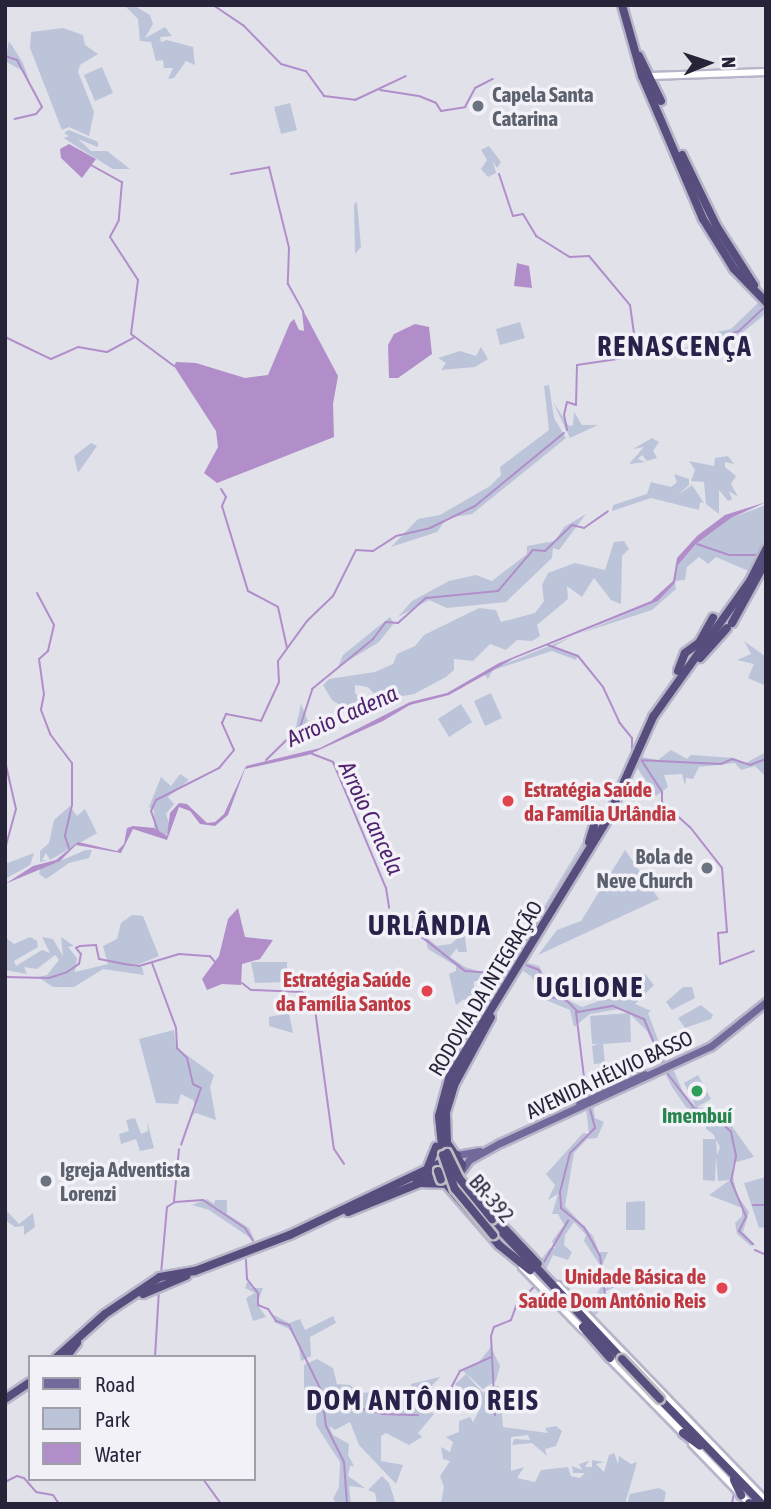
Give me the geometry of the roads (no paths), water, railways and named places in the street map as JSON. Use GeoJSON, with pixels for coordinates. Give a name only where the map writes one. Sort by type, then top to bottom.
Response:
{"type":"FeatureCollection","features":[{"type":"Feature","properties":{"kind":"highway"},"geometry":{"type":"LineString","coordinates":[[622,5],[638,53],[694,188],[720,241],[766,302]]}},
{"type":"Feature","properties":{"kind":"highway"},"geometry":{"type":"LineString","coordinates":[[720,241],[766,296]]}},
{"type":"Feature","properties":{"kind":"highway","name":"RODOVIA DA INTEGRAÇÃO"},"geometry":{"type":"LineString","coordinates":[[573,879],[583,856],[607,820],[653,722],[750,581],[766,549]]}},
{"type":"Feature","properties":{"kind":"highway","name":"RODOVIA DA INTEGRAÇÃO"},"geometry":{"type":"LineString","coordinates":[[564,1302],[534,1267],[493,1235],[455,1189],[448,1172],[438,1126],[444,1092],[573,879],[629,774],[657,710],[766,561]]}},
{"type":"Feature","properties":{"kind":"highway"},"geometry":{"type":"LineString","coordinates":[[657,710],[684,657],[723,622]]}},
{"type":"Feature","properties":{"kind":"highway"},"geometry":{"type":"LineString","coordinates":[[684,657],[695,658]]}},
{"type":"Feature","properties":{"kind":"highway"},"geometry":{"type":"LineString","coordinates":[[673,678],[685,673]]}},
{"type":"Feature","properties":{"kind":"highway"},"geometry":{"type":"LineString","coordinates":[[583,856],[594,826]]}},
{"type":"Feature","properties":{"kind":"highway"},"geometry":{"type":"LineString","coordinates":[[488,1018],[468,1035],[444,1080],[436,1115],[436,1147],[448,1172],[515,1260],[534,1267]]}},
{"type":"Feature","properties":{"kind":"highway"},"geometry":{"type":"LineString","coordinates":[[448,1172],[457,1155],[445,1135],[450,1097],[488,1018]]}},
{"type":"Feature","properties":{"kind":"highway"},"geometry":{"type":"LineString","coordinates":[[424,1171],[436,1147]]}},
{"type":"Feature","properties":{"kind":"highway","name":"BR-392"},"geometry":{"type":"LineString","coordinates":[[63,1355],[105,1314],[161,1281],[448,1172],[457,1155]]}},
{"type":"Feature","properties":{"kind":"highway","name":"BR-392"},"geometry":{"type":"LineString","coordinates":[[337,1214],[424,1171],[448,1172]]}},
{"type":"Feature","properties":{"kind":"highway"},"geometry":{"type":"LineString","coordinates":[[448,1172],[534,1267]]}},
{"type":"Feature","properties":{"kind":"highway","name":"RODOVIA DA INTEGRAÇÃO"},"geometry":{"type":"LineString","coordinates":[[448,1172],[459,1178],[564,1302],[707,1446],[757,1501]]}},
{"type":"Feature","properties":{"kind":"highway","name":"BR-392"},"geometry":{"type":"LineString","coordinates":[[171,1277],[198,1270],[422,1177],[441,1175],[457,1184],[534,1267]]}},
{"type":"Feature","properties":{"kind":"highway"},"geometry":{"type":"LineString","coordinates":[[564,1302],[619,1349]]}},
{"type":"Feature","properties":{"kind":"highway"},"geometry":{"type":"LineString","coordinates":[[5,1401],[28,1385]]}},
{"type":"Feature","properties":{"kind":"highway"},"geometry":{"type":"LineString","coordinates":[[685,1416],[707,1446]]}},
{"type":"Feature","properties":{"kind":"highway"},"geometry":{"type":"LineString","coordinates":[[683,1433],[707,1446]]}},
{"type":"Feature","properties":{"kind":"highway","name":"RODOVIA DA INTEGRAÇÃO"},"geometry":{"type":"LineString","coordinates":[[707,1446],[734,1480],[757,1501]]}},
{"type":"Feature","properties":{"kind":"highway"},"geometry":{"type":"LineString","coordinates":[[734,1480],[741,1495]]}},
{"type":"Feature","properties":{"kind":"main road"},"geometry":{"type":"LineString","coordinates":[[646,73],[766,72]]}},
{"type":"Feature","properties":{"kind":"main road","name":"AVENIDA HÉLVIO BASSO"},"geometry":{"type":"LineString","coordinates":[[457,1155],[468,1157],[635,1081],[708,1043],[766,1000]]}},
{"type":"Feature","properties":{"kind":"main road"},"geometry":{"type":"LineString","coordinates":[[448,1172],[468,1157]]}},
{"type":"Feature","properties":{"kind":"main road"},"geometry":{"type":"LineString","coordinates":[[515,1260],[619,1359],[657,1389],[685,1416]]}},
{"type":"Feature","properties":{"kind":"main road"},"geometry":{"type":"LineString","coordinates":[[534,1267],[619,1349],[619,1359],[625,1373],[741,1495],[757,1501]]}},
{"type":"Feature","properties":{"kind":"main road"},"geometry":{"type":"LineString","coordinates":[[619,1359],[625,1373]]}},
{"type":"Feature","properties":{"kind":"main road"},"geometry":{"type":"LineString","coordinates":[[648,1396],[656,1396],[657,1389]]}},
{"type":"Feature","properties":{"kind":"water"},"geometry":{"type":"Polygon","coordinates":[[[69,144],[96,159],[82,178],[61,158],[60,149],[69,144]]]}},
{"type":"Feature","properties":{"kind":"water"},"geometry":{"type":"Polygon","coordinates":[[[517,263],[529,266],[532,288],[514,286],[517,263]]]}},
{"type":"Feature","properties":{"kind":"water"},"geometry":{"type":"Polygon","coordinates":[[[304,312],[338,376],[333,404],[334,437],[217,483],[204,473],[218,447],[216,431],[174,366],[176,362],[196,363],[245,378],[268,375],[290,323],[294,319],[299,330],[305,331],[304,312]]]}},
{"type":"Feature","properties":{"kind":"water"},"geometry":{"type":"Polygon","coordinates":[[[415,324],[429,327],[432,354],[398,378],[389,378],[388,345],[394,334],[415,324]]]}},
{"type":"Feature","properties":{"kind":"water"},"geometry":{"type":"Polygon","coordinates":[[[766,502],[731,518],[697,543],[678,565],[675,583],[658,601],[513,659],[449,695],[410,705],[383,721],[308,755],[245,769],[228,815],[215,826],[200,824],[190,811],[179,807],[167,840],[133,829],[121,853],[76,845],[60,861],[5,884],[33,866],[56,860],[78,842],[117,851],[124,844],[127,828],[133,826],[154,828],[167,836],[170,813],[179,803],[187,804],[207,823],[215,822],[224,814],[246,766],[320,748],[410,702],[447,693],[499,663],[651,601],[673,581],[677,558],[697,536],[725,515],[766,502]]]}},
{"type":"Feature","properties":{"kind":"water"},"geometry":{"type":"Polygon","coordinates":[[[238,908],[245,937],[273,940],[260,959],[242,964],[241,985],[222,984],[207,990],[202,979],[219,956],[228,919],[238,908]]]}},
{"type":"Feature","properties":{"kind":"waterway"},"geometry":{"type":"LineString","coordinates":[[213,5],[243,25],[281,64],[306,71],[324,96],[355,100],[406,76]]}},
{"type":"Feature","properties":{"kind":"waterway"},"geometry":{"type":"LineString","coordinates":[[5,56],[17,60],[42,107],[36,114],[15,119]]}},
{"type":"Feature","properties":{"kind":"waterway"},"geometry":{"type":"LineString","coordinates":[[380,90],[419,96],[436,103],[441,111],[465,107],[475,88],[493,79]]}},
{"type":"Feature","properties":{"kind":"waterway"},"geometry":{"type":"LineString","coordinates":[[89,164],[122,182],[119,220],[110,237],[138,280],[131,334],[174,366]]}},
{"type":"Feature","properties":{"kind":"waterway"},"geometry":{"type":"LineString","coordinates":[[231,174],[269,167],[289,248],[288,284],[303,311],[305,331]]}},
{"type":"Feature","properties":{"kind":"waterway"},"geometry":{"type":"LineString","coordinates":[[499,174],[513,216],[523,214],[536,236],[570,257],[589,256],[630,305],[637,355]]}},
{"type":"Feature","properties":{"kind":"waterway"},"geometry":{"type":"LineString","coordinates":[[567,430],[564,415],[567,402],[576,405],[577,365],[692,348],[739,331],[764,308]]}},
{"type":"Feature","properties":{"kind":"waterway"},"geometry":{"type":"LineString","coordinates":[[5,337],[51,359],[78,347],[107,352],[133,338]]}},
{"type":"Feature","properties":{"kind":"waterway"},"geometry":{"type":"LineString","coordinates":[[159,834],[151,811],[156,800],[219,768],[234,750],[222,723],[226,714],[261,721],[279,682],[278,661],[307,621],[333,596],[356,550],[373,551],[396,536],[430,528],[475,506],[564,433]]}},
{"type":"Feature","properties":{"kind":"waterway"},"geometry":{"type":"LineString","coordinates":[[221,489],[226,497],[222,506],[248,591],[278,607],[287,648]]}},
{"type":"Feature","properties":{"kind":"waterway"},"geometry":{"type":"LineString","coordinates":[[266,760],[300,727],[312,689],[373,639],[386,622],[398,623],[426,598],[498,591],[533,550],[545,551],[572,525],[584,528],[608,511]]}},
{"type":"Feature","properties":{"kind":"waterway","name":"Arroio Cadena"},"geometry":{"type":"LineString","coordinates":[[697,544],[729,555],[757,555]]}},
{"type":"Feature","properties":{"kind":"waterway"},"geometry":{"type":"LineString","coordinates":[[37,593],[54,625],[48,651],[39,659],[44,694],[41,710],[50,734],[72,763],[72,805],[65,836],[69,848]]}},
{"type":"Feature","properties":{"kind":"waterway"},"geometry":{"type":"LineString","coordinates":[[548,645],[578,656],[603,687],[619,722],[632,738],[632,752]]}},
{"type":"Feature","properties":{"kind":"waterway","name":"Arroio Cancela"},"geometry":{"type":"LineString","coordinates":[[310,753],[333,762],[386,888],[389,908]]}},
{"type":"Feature","properties":{"kind":"waterway"},"geometry":{"type":"LineString","coordinates":[[638,760],[721,764],[732,759],[750,765],[766,759]]}},
{"type":"Feature","properties":{"kind":"waterway"},"geometry":{"type":"LineString","coordinates":[[5,761],[16,809],[5,849]]}},
{"type":"Feature","properties":{"kind":"waterway"},"geometry":{"type":"LineString","coordinates":[[642,761],[662,792],[662,802],[690,827],[722,868],[727,932],[718,933],[720,964],[754,951]]}},
{"type":"Feature","properties":{"kind":"waterway","name":"Arroio Cancela"},"geometry":{"type":"LineString","coordinates":[[392,913],[465,971],[497,973],[514,963]]}},
{"type":"Feature","properties":{"kind":"waterway"},"geometry":{"type":"LineString","coordinates":[[5,977],[49,978],[67,972],[79,964],[81,954],[76,948],[80,946],[96,945],[99,959],[139,966],[179,954],[210,956],[215,962]]}},
{"type":"Feature","properties":{"kind":"waterway"},"geometry":{"type":"LineString","coordinates":[[152,963],[176,1028],[177,1048],[187,1058],[193,1084],[201,1088],[181,1145]]}},
{"type":"Feature","properties":{"kind":"waterway","name":"Arroio Cancela"},"geometry":{"type":"LineString","coordinates":[[526,965],[539,970],[551,997],[567,1001],[578,1012],[613,1006],[644,1019],[662,1062]]}},
{"type":"Feature","properties":{"kind":"waterway"},"geometry":{"type":"LineString","coordinates":[[242,983],[251,990],[302,992],[314,1002],[334,1149],[344,1164]]}},
{"type":"Feature","properties":{"kind":"waterway"},"geometry":{"type":"LineString","coordinates":[[576,1012],[586,1094]]}},
{"type":"Feature","properties":{"kind":"waterway","name":"Arroio Cancela"},"geometry":{"type":"LineString","coordinates":[[667,1073],[694,1108],[713,1115],[731,1132],[736,1156],[731,1181],[746,1217],[739,1231],[753,1244]]}},
{"type":"Feature","properties":{"kind":"waterway"},"geometry":{"type":"LineString","coordinates":[[590,1109],[595,1128],[570,1153],[560,1192],[561,1208],[584,1227],[600,1256],[607,1310]]}},
{"type":"Feature","properties":{"kind":"waterway"},"geometry":{"type":"LineString","coordinates":[[174,1201],[179,1149]]}},
{"type":"Feature","properties":{"kind":"waterway"},"geometry":{"type":"LineString","coordinates":[[161,1274],[167,1207],[175,1202],[203,1200],[245,1228],[253,1241]]}},
{"type":"Feature","properties":{"kind":"waterway"},"geometry":{"type":"LineString","coordinates":[[753,1205],[766,1205]]}},
{"type":"Feature","properties":{"kind":"waterway"},"geometry":{"type":"LineString","coordinates":[[544,1262],[568,1221]]}},
{"type":"Feature","properties":{"kind":"waterway","name":"Arroio Cancela"},"geometry":{"type":"LineString","coordinates":[[755,1250],[766,1255]]}},
{"type":"Feature","properties":{"kind":"waterway"},"geometry":{"type":"LineString","coordinates":[[246,1260],[247,1279],[258,1293],[258,1305],[268,1309],[276,1321],[289,1325],[321,1390],[326,1426],[344,1462],[347,1504]]}},
{"type":"Feature","properties":{"kind":"waterway"},"geometry":{"type":"LineString","coordinates":[[495,1415],[491,1336],[494,1327],[511,1320],[516,1306],[534,1287]]}},
{"type":"Feature","properties":{"kind":"waterway"},"geometry":{"type":"LineString","coordinates":[[155,1355],[159,1290]]}},
{"type":"Feature","properties":{"kind":"waterway"},"geometry":{"type":"LineString","coordinates":[[455,1399],[452,1386],[460,1371],[491,1357]]}},
{"type":"Feature","properties":{"kind":"waterway"},"geometry":{"type":"LineString","coordinates":[[323,1391],[351,1406],[382,1414],[418,1415]]}},
{"type":"Feature","properties":{"kind":"waterway"},"geometry":{"type":"LineString","coordinates":[[5,1482],[17,1476],[24,1478],[36,1492],[53,1495],[59,1504]]}},
{"type":"Feature","properties":{"kind":"waterway"},"geometry":{"type":"LineString","coordinates":[[204,1481],[221,1504]]}},
{"type":"Feature","properties":{"kind":"waterway"},"geometry":{"type":"LineString","coordinates":[[732,1504],[734,1493]]}},
{"type":"Feature","properties":{"kind":"place","name":"Capela Santa Catarina"},"geometry":{"type":"Point","coordinates":[478,106]}},
{"type":"Feature","properties":{"kind":"place","name":"Estratégia Saúde da Família Urlândia"},"geometry":{"type":"Point","coordinates":[508,801]}},
{"type":"Feature","properties":{"kind":"place","name":"Bola de Neve Church"},"geometry":{"type":"Point","coordinates":[707,868]}},
{"type":"Feature","properties":{"kind":"place","name":"Estratégia Saúde da Família Santos"},"geometry":{"type":"Point","coordinates":[427,991]}},
{"type":"Feature","properties":{"kind":"place","name":"Imembuí"},"geometry":{"type":"Point","coordinates":[697,1091]}},
{"type":"Feature","properties":{"kind":"place","name":"Igreja Adventista Lorenzi"},"geometry":{"type":"Point","coordinates":[46,1181]}},
{"type":"Feature","properties":{"kind":"place","name":"Unidade Básica de Saúde Dom Antônio Reis"},"geometry":{"type":"Point","coordinates":[722,1288]}},
{"type":"Feature","properties":{"kind":"district","name":"RENASCENÇA"},"geometry":{"type":"Point","coordinates":[675,346]}},
{"type":"Feature","properties":{"kind":"district","name":"URLÂNDIA"},"geometry":{"type":"Point","coordinates":[430,925]}},
{"type":"Feature","properties":{"kind":"district","name":"UGLIONE"},"geometry":{"type":"Point","coordinates":[590,987]}},
{"type":"Feature","properties":{"kind":"district","name":"DOM ANTÔNIO REIS"},"geometry":{"type":"Point","coordinates":[423,1400]}}]}
